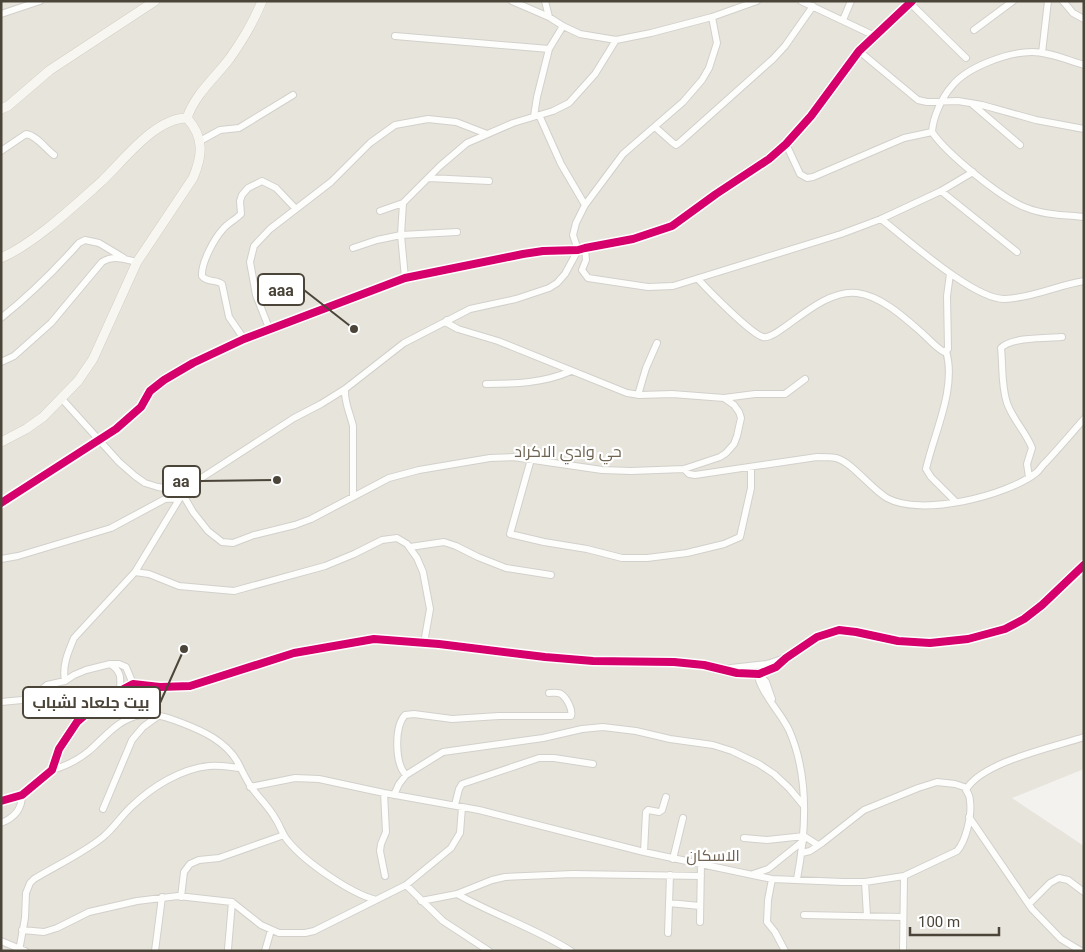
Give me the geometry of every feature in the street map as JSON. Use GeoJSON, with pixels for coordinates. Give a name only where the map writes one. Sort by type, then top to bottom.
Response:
{"type":"FeatureCollection","features":[{"type":"Feature","properties":{"kind":"street"},"geometry":{"type":"LineString","coordinates":[[1,14],[40,1]]}},
{"type":"Feature","properties":{"kind":"street"},"geometry":{"type":"LineString","coordinates":[[1,109],[8,106],[50,70],[155,1]]}},
{"type":"Feature","properties":{"kind":"street"},"geometry":{"type":"LineString","coordinates":[[187,118],[193,102],[230,58],[255,19],[262,1]]}},
{"type":"Feature","properties":{"kind":"street"},"geometry":{"type":"LineString","coordinates":[[512,1],[549,17],[580,34],[616,40],[712,17],[757,1]]}},
{"type":"Feature","properties":{"kind":"street"},"geometry":{"type":"LineString","coordinates":[[545,1],[549,17]]}},
{"type":"Feature","properties":{"kind":"street"},"geometry":{"type":"LineString","coordinates":[[843,20],[850,1]]}},
{"type":"Feature","properties":{"kind":"street"},"geometry":{"type":"LineString","coordinates":[[974,30],[1014,1]]}},
{"type":"Feature","properties":{"kind":"street"},"geometry":{"type":"LineString","coordinates":[[1042,53],[1048,1]]}},
{"type":"Feature","properties":{"kind":"street"},"geometry":{"type":"LineString","coordinates":[[1063,1],[1073,13],[1084,19]]}},
{"type":"Feature","properties":{"kind":"street"},"geometry":{"type":"LineString","coordinates":[[804,2],[875,36]]}},
{"type":"Feature","properties":{"kind":"street"},"geometry":{"type":"LineString","coordinates":[[1,503],[116,429],[141,407],[150,391],[164,380],[193,363],[269,328],[405,278],[523,254],[543,251],[578,250],[633,239],[672,226],[716,194],[769,160],[811,116],[859,51],[911,2],[966,58]]}},
{"type":"Feature","properties":{"kind":"street"},"geometry":{"type":"LineString","coordinates":[[655,127],[673,143],[679,143],[774,59],[813,6]]}},
{"type":"Feature","properties":{"kind":"street"},"geometry":{"type":"LineString","coordinates":[[1,559],[18,556],[111,528],[165,499],[182,494],[294,418],[344,389],[404,343],[470,309],[516,299],[549,288],[557,283],[565,274],[578,250],[573,235],[576,223],[586,205],[623,154],[689,95],[709,68],[717,43],[712,17]]}},
{"type":"Feature","properties":{"kind":"street"},"geometry":{"type":"LineString","coordinates":[[563,26],[549,49],[537,97],[537,115],[561,164],[586,205]]}},
{"type":"Feature","properties":{"kind":"street"},"geometry":{"type":"LineString","coordinates":[[395,36],[549,49]]}},
{"type":"Feature","properties":{"kind":"street"},"geometry":{"type":"LineString","coordinates":[[380,211],[403,203],[440,166],[467,143],[537,115],[553,111],[569,103],[595,74],[616,40]]}},
{"type":"Feature","properties":{"kind":"street"},"geometry":{"type":"LineString","coordinates":[[859,51],[918,100],[971,103],[1000,109],[1036,120],[1084,129]]}},
{"type":"Feature","properties":{"kind":"street"},"geometry":{"type":"LineString","coordinates":[[932,132],[936,116],[955,82],[982,66],[1014,54],[1042,53],[1084,65]]}},
{"type":"Feature","properties":{"kind":"street"},"geometry":{"type":"LineString","coordinates":[[200,141],[220,130],[239,128],[293,95]]}},
{"type":"Feature","properties":{"kind":"street"},"geometry":{"type":"LineString","coordinates":[[971,103],[1020,145]]}},
{"type":"Feature","properties":{"kind":"street"},"geometry":{"type":"LineString","coordinates":[[1,258],[27,244],[101,181],[158,128],[177,118],[187,118],[195,126],[200,141],[200,163],[193,178],[137,262],[93,359],[78,381],[43,417],[26,429],[1,442]]}},
{"type":"Feature","properties":{"kind":"street"},"geometry":{"type":"LineString","coordinates":[[269,328],[251,277],[251,256],[254,246],[270,229],[332,182],[370,142],[395,125],[428,119],[456,122],[487,134]]}},
{"type":"Feature","properties":{"kind":"street"},"geometry":{"type":"LineString","coordinates":[[786,144],[800,174],[803,177],[810,178],[904,138],[932,132]]}},
{"type":"Feature","properties":{"kind":"street"},"geometry":{"type":"LineString","coordinates":[[932,132],[938,140],[973,172],[1001,193],[1027,208],[1084,217]]}},
{"type":"Feature","properties":{"kind":"street"},"geometry":{"type":"LineString","coordinates":[[2,150],[21,136],[31,134],[54,155]]}},
{"type":"Feature","properties":{"kind":"street"},"geometry":{"type":"LineString","coordinates":[[585,248],[586,260],[582,270],[588,278],[648,287],[673,286],[841,234],[882,219],[941,191],[973,172]]}},
{"type":"Feature","properties":{"kind":"street"},"geometry":{"type":"LineString","coordinates":[[429,178],[490,181]]}},
{"type":"Feature","properties":{"kind":"street"},"geometry":{"type":"LineString","coordinates":[[244,339],[229,317],[222,284],[204,278],[201,274],[203,268],[214,241],[223,229],[241,214],[240,201],[248,188],[262,181],[276,188],[296,209]]}},
{"type":"Feature","properties":{"kind":"street"},"geometry":{"type":"LineString","coordinates":[[941,191],[1017,252]]}},
{"type":"Feature","properties":{"kind":"street"},"geometry":{"type":"LineString","coordinates":[[403,203],[401,235],[405,278]]}},
{"type":"Feature","properties":{"kind":"street"},"geometry":{"type":"LineString","coordinates":[[882,219],[950,274],[991,296],[1005,299],[1084,281]]}},
{"type":"Feature","properties":{"kind":"street"},"geometry":{"type":"LineString","coordinates":[[353,248],[401,235],[457,232]]}},
{"type":"Feature","properties":{"kind":"street"},"geometry":{"type":"LineString","coordinates":[[1,318],[26,298],[79,243],[85,240],[99,243],[119,253],[125,259]]}},
{"type":"Feature","properties":{"kind":"street"},"geometry":{"type":"LineString","coordinates":[[1,362],[14,356],[51,323],[98,266],[108,259],[115,258],[137,262]]}},
{"type":"Feature","properties":{"kind":"street"},"geometry":{"type":"LineString","coordinates":[[950,274],[947,296],[949,343],[946,351],[949,367],[946,395],[942,416],[926,470],[956,502]]}},
{"type":"Feature","properties":{"kind":"street"},"geometry":{"type":"LineString","coordinates":[[698,279],[750,330],[765,338],[830,296],[842,292],[857,293],[886,304],[940,350],[946,351]]}},
{"type":"Feature","properties":{"kind":"street"},"geometry":{"type":"LineString","coordinates":[[447,320],[447,323],[458,329],[481,335],[627,394],[662,393],[724,398],[755,394],[785,394],[805,379]]}},
{"type":"Feature","properties":{"kind":"street"},"geometry":{"type":"LineString","coordinates":[[1029,477],[1027,464],[1032,448],[1007,403],[1003,386],[1001,348],[1008,343],[1021,340],[1062,337]]}},
{"type":"Feature","properties":{"kind":"street"},"geometry":{"type":"LineString","coordinates":[[638,395],[646,368],[657,343]]}},
{"type":"Feature","properties":{"kind":"street"},"geometry":{"type":"LineString","coordinates":[[486,384],[536,382],[558,377],[571,371]]}},
{"type":"Feature","properties":{"kind":"street"},"geometry":{"type":"LineString","coordinates":[[344,389],[344,399],[351,415],[353,426],[353,497]]}},
{"type":"Feature","properties":{"kind":"street"},"geometry":{"type":"LineString","coordinates":[[62,399],[134,476],[145,483],[182,494],[193,512],[212,535],[222,542],[233,543],[254,535],[303,522],[389,478],[419,470],[490,458],[513,457],[602,470],[684,469],[720,457],[734,444],[740,427],[739,412],[734,405],[724,398]]}},
{"type":"Feature","properties":{"kind":"street"},"geometry":{"type":"LineString","coordinates":[[684,469],[689,474],[695,475],[817,457],[837,458],[845,462],[891,500],[921,506],[956,502],[985,496],[1010,487],[1036,473],[1084,419]]}},
{"type":"Feature","properties":{"kind":"street"},"geometry":{"type":"LineString","coordinates":[[531,459],[510,534],[622,558],[647,558],[687,553],[740,538],[751,488],[751,468]]}},
{"type":"Feature","properties":{"kind":"street"},"geometry":{"type":"LineString","coordinates":[[66,681],[65,665],[74,638],[135,572],[182,494]]}},
{"type":"Feature","properties":{"kind":"street"},"geometry":{"type":"LineString","coordinates":[[135,572],[149,574],[179,586],[234,591],[325,566],[388,538],[402,540],[410,547],[421,566],[430,606],[424,643]]}},
{"type":"Feature","properties":{"kind":"street"},"geometry":{"type":"LineString","coordinates":[[410,547],[444,542],[506,568],[528,573],[551,575]]}},
{"type":"Feature","properties":{"kind":"street"},"geometry":{"type":"LineString","coordinates":[[52,770],[59,749],[76,722],[101,701],[120,689],[133,684],[160,688],[190,686],[294,653],[370,639],[516,652],[545,658],[606,662],[674,662],[737,673],[759,674],[776,667],[817,637],[839,630],[898,641],[930,643],[990,634],[1010,627],[1042,605],[1084,565]]}},
{"type":"Feature","properties":{"kind":"street"},"geometry":{"type":"LineString","coordinates":[[722,669],[767,664],[786,658]]}},
{"type":"Feature","properties":{"kind":"street"},"geometry":{"type":"LineString","coordinates":[[1,702],[22,700],[38,693],[47,685],[66,681],[86,670],[110,664],[119,664],[126,667],[133,684]]}},
{"type":"Feature","properties":{"kind":"street"},"geometry":{"type":"LineString","coordinates":[[110,664],[117,668],[121,677],[120,689]]}},
{"type":"Feature","properties":{"kind":"street"},"geometry":{"type":"LineString","coordinates":[[767,664],[759,674],[760,684],[786,724],[795,746],[802,781],[804,806],[803,838],[797,879]]}},
{"type":"Feature","properties":{"kind":"street"},"geometry":{"type":"LineString","coordinates":[[748,667],[759,674]]}},
{"type":"Feature","properties":{"kind":"street"},"geometry":{"type":"LineString","coordinates":[[406,775],[398,764],[401,720],[405,715],[414,714],[452,719],[499,716],[571,716],[571,708],[563,695],[549,693]]}},
{"type":"Feature","properties":{"kind":"street"},"geometry":{"type":"LineString","coordinates":[[1,801],[22,795],[52,770],[81,756],[122,722],[142,715],[174,720],[211,736],[232,756],[250,786],[275,818],[284,835],[305,857],[357,893],[376,900]]}},
{"type":"Feature","properties":{"kind":"street"},"geometry":{"type":"LineString","coordinates":[[103,809],[132,740],[143,727],[158,716]]}},
{"type":"Feature","properties":{"kind":"street"},"geometry":{"type":"LineString","coordinates":[[394,795],[406,775],[438,755],[450,750],[530,740],[593,727],[604,727],[713,745],[732,751],[759,764],[774,774],[804,806]]}},
{"type":"Feature","properties":{"kind":"street"},"geometry":{"type":"LineString","coordinates":[[250,786],[308,778],[319,779],[499,814],[673,859],[701,863],[772,879],[865,882],[904,876],[957,851],[966,834],[970,801],[967,788],[973,780],[990,769],[1012,760],[1084,737]]}},
{"type":"Feature","properties":{"kind":"street"},"geometry":{"type":"LineString","coordinates":[[455,805],[462,784],[526,761],[545,757],[593,764]]}},
{"type":"Feature","properties":{"kind":"street"},"geometry":{"type":"LineString","coordinates":[[1,942],[21,950],[22,930],[26,918],[26,893],[30,883],[102,838],[147,793],[176,776],[197,769],[210,766],[240,768]]}},
{"type":"Feature","properties":{"kind":"street"},"geometry":{"type":"LineString","coordinates":[[802,853],[810,851],[864,810],[918,788],[937,782],[967,788]]}},
{"type":"Feature","properties":{"kind":"street"},"geometry":{"type":"LineString","coordinates":[[384,793],[386,832],[380,851],[385,876]]}},
{"type":"Feature","properties":{"kind":"street"},"geometry":{"type":"LineString","coordinates":[[1,823],[17,813],[22,795]]}},
{"type":"Feature","properties":{"kind":"street"},"geometry":{"type":"LineString","coordinates":[[644,852],[646,812],[648,810],[659,812],[662,810],[666,797]]}},
{"type":"Feature","properties":{"kind":"street"},"geometry":{"type":"LineString","coordinates":[[22,930],[44,932],[57,928],[89,912],[137,901],[181,896],[232,902],[261,925],[279,933],[314,932],[406,885],[454,845],[460,833],[462,807]]}},
{"type":"Feature","properties":{"kind":"street"},"geometry":{"type":"LineString","coordinates":[[969,816],[1032,909],[1061,939],[1081,951]]}},
{"type":"Feature","properties":{"kind":"street"},"geometry":{"type":"LineString","coordinates":[[673,859],[683,818]]}},
{"type":"Feature","properties":{"kind":"street"},"geometry":{"type":"LineString","coordinates":[[181,896],[184,872],[190,864],[199,860],[219,858],[284,835]]}},
{"type":"Feature","properties":{"kind":"street"},"geometry":{"type":"LineString","coordinates":[[744,838],[767,840],[803,838],[818,845]]}},
{"type":"Feature","properties":{"kind":"street"},"geometry":{"type":"LineString","coordinates":[[753,874],[768,869],[803,838]]}},
{"type":"Feature","properties":{"kind":"street"},"geometry":{"type":"LineString","coordinates":[[700,922],[701,863]]}},
{"type":"Feature","properties":{"kind":"street"},"geometry":{"type":"LineString","coordinates":[[421,900],[458,894],[492,880],[505,877],[573,874],[701,876]]}},
{"type":"Feature","properties":{"kind":"street"},"geometry":{"type":"LineString","coordinates":[[668,933],[670,875]]}},
{"type":"Feature","properties":{"kind":"street"},"geometry":{"type":"LineString","coordinates":[[903,951],[904,876]]}},
{"type":"Feature","properties":{"kind":"street"},"geometry":{"type":"LineString","coordinates":[[1030,904],[1050,883],[1059,878],[1068,880],[1084,892]]}},
{"type":"Feature","properties":{"kind":"street"},"geometry":{"type":"LineString","coordinates":[[772,879],[768,900],[767,922],[775,932],[784,951]]}},
{"type":"Feature","properties":{"kind":"street"},"geometry":{"type":"LineString","coordinates":[[865,882],[868,916]]}},
{"type":"Feature","properties":{"kind":"street"},"geometry":{"type":"LineString","coordinates":[[406,885],[443,921],[489,951]]}},
{"type":"Feature","properties":{"kind":"street"},"geometry":{"type":"LineString","coordinates":[[458,894],[476,905],[550,938],[571,951]]}},
{"type":"Feature","properties":{"kind":"street"},"geometry":{"type":"LineString","coordinates":[[155,951],[162,897]]}},
{"type":"Feature","properties":{"kind":"street"},"geometry":{"type":"LineString","coordinates":[[228,949],[232,902]]}},
{"type":"Feature","properties":{"kind":"street"},"geometry":{"type":"LineString","coordinates":[[669,904],[700,906]]}},
{"type":"Feature","properties":{"kind":"street"},"geometry":{"type":"LineString","coordinates":[[804,916],[903,917]]}},
{"type":"Feature","properties":{"kind":"street"},"geometry":{"type":"LineString","coordinates":[[265,951],[271,930]]}},
{"type":"Feature","properties":{"kind":"shaded area"},"geometry":{"type":"Polygon","coordinates":[[[1,1],[1084,1],[1084,769],[1012,798],[1084,846],[1084,951],[1,951],[1,1]]]}},
{"type":"Feature","properties":{"kind":"cycle path"},"geometry":{"type":"LineString","coordinates":[[1,503],[116,429],[141,407],[150,391],[164,380],[193,363],[244,339],[405,278],[523,254],[543,251],[578,250],[633,239],[672,226],[769,159],[786,144],[811,116],[859,51],[912,1]]}},
{"type":"Feature","properties":{"kind":"cycle path"},"geometry":{"type":"LineString","coordinates":[[1,801],[22,795],[52,770],[59,749],[77,722],[101,701],[133,684],[160,687],[190,686],[294,653],[374,639],[439,644],[593,661],[674,662],[704,665],[737,673],[759,674],[776,667],[817,637],[839,630],[898,641],[930,643],[968,639],[1005,629],[1024,619],[1042,605],[1084,565]]}},
{"type":"Feature","properties":{"kind":"place","name":"aaa"},"geometry":{"type":"Point","coordinates":[354,329]}},
{"type":"Feature","properties":{"kind":"place","name":"aa"},"geometry":{"type":"Point","coordinates":[277,480]}},
{"type":"Feature","properties":{"kind":"place","name":"بيت جلعاد لشباب"},"geometry":{"type":"Point","coordinates":[184,649]}},
{"type":"Feature","properties":{"kind":"district","name":"حي وادي الاكراد"},"geometry":{"type":"Point","coordinates":[568,451]}},
{"type":"Feature","properties":{"kind":"district","name":"الاسكان"},"geometry":{"type":"Point","coordinates":[713,855]}}]}
